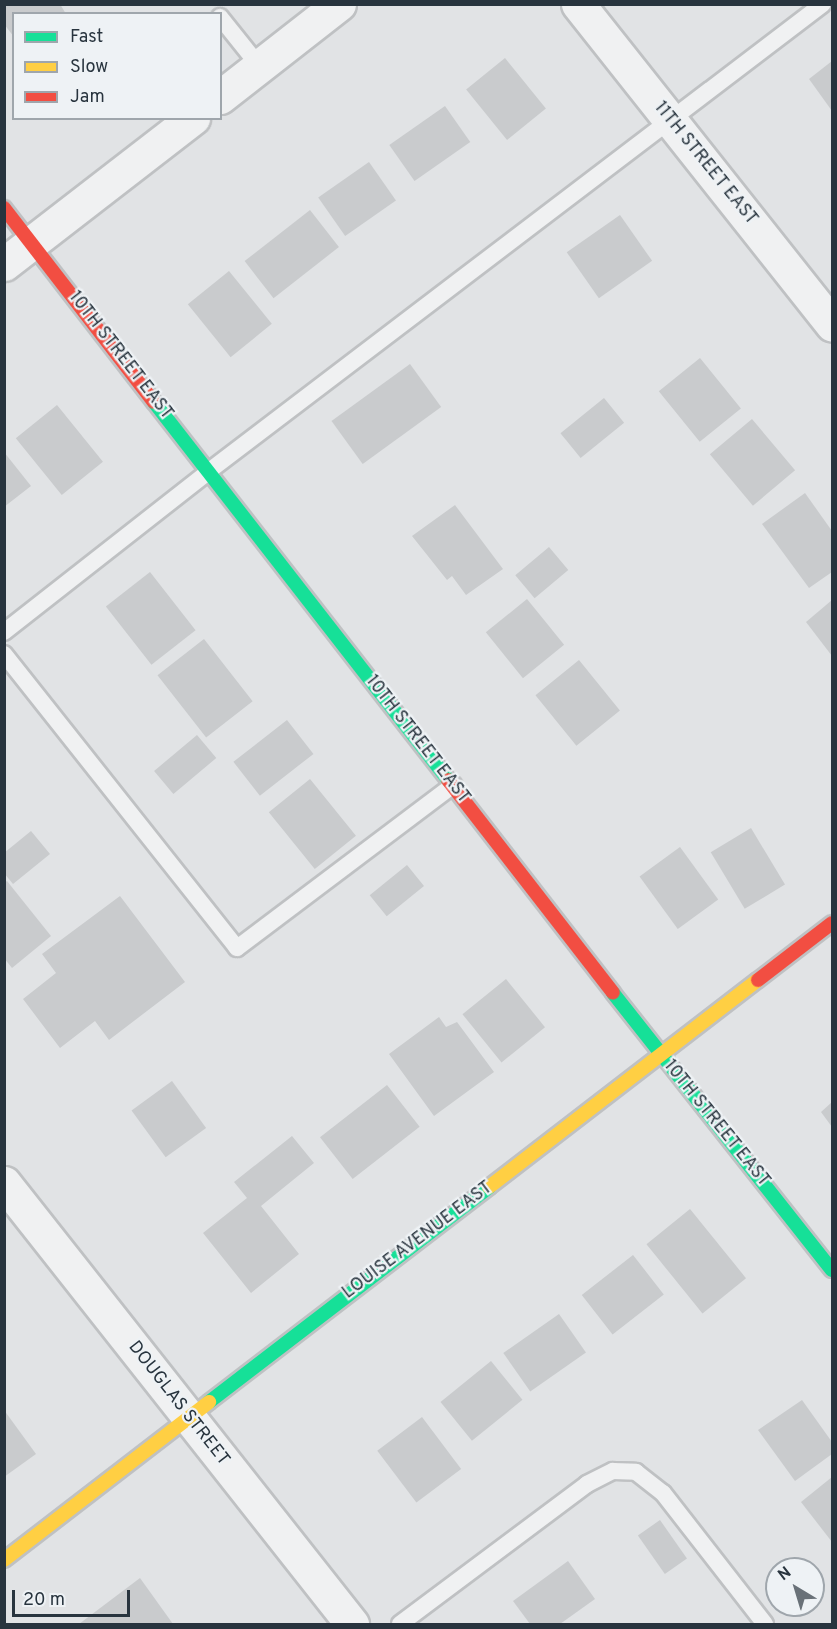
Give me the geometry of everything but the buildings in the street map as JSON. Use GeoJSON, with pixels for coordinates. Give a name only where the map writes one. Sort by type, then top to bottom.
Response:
{"type":"FeatureCollection","features":[{"type":"Feature","properties":{"kind":"street"},"geometry":{"type":"LineString","coordinates":[[222,96],[339,4]]}},
{"type":"Feature","properties":{"kind":"street","name":"11TH STREET EAST"},"geometry":{"type":"LineString","coordinates":[[578,4],[832,324]]}},
{"type":"Feature","properties":{"kind":"street"},"geometry":{"type":"LineString","coordinates":[[4,264],[190,120]]}},
{"type":"Feature","properties":{"kind":"street","name":"10TH STREET EAST"},"geometry":{"type":"LineString","coordinates":[[4,208],[661,1055],[832,1270]]}},
{"type":"Feature","properties":{"kind":"street","name":"LOUISE AVENUE EAST"},"geometry":{"type":"LineString","coordinates":[[4,1560],[832,923]]}},
{"type":"Feature","properties":{"kind":"street","name":"DOUGLAS STREET"},"geometry":{"type":"LineString","coordinates":[[4,1183],[352,1624]]}},
{"type":"Feature","properties":{"kind":"lane"},"geometry":{"type":"LineString","coordinates":[[4,632],[208,471],[669,119],[824,4]]}},
{"type":"Feature","properties":{"kind":"lane"},"geometry":{"type":"LineString","coordinates":[[222,19],[260,67]]}},
{"type":"Feature","properties":{"kind":"lane"},"geometry":{"type":"LineString","coordinates":[[4,654],[237,948],[453,785]]}},
{"type":"Feature","properties":{"kind":"lane"},"geometry":{"type":"LineString","coordinates":[[400,1624],[587,1484],[613,1471],[636,1472],[663,1493],[765,1624]]}},
{"type":"Feature","properties":{"kind":"traffic: fast"},"geometry":{"type":"LineString","coordinates":[[154,402],[448,780]]}},
{"type":"Feature","properties":{"kind":"traffic: fast"},"geometry":{"type":"LineString","coordinates":[[613,993],[832,1270]]}},
{"type":"Feature","properties":{"kind":"traffic: fast"},"geometry":{"type":"LineString","coordinates":[[209,1402],[489,1187]]}},
{"type":"Feature","properties":{"kind":"traffic: slow"},"geometry":{"type":"LineString","coordinates":[[489,1187],[758,980]]}},
{"type":"Feature","properties":{"kind":"traffic: slow"},"geometry":{"type":"LineString","coordinates":[[4,1560],[209,1402]]}},
{"type":"Feature","properties":{"kind":"traffic: jam"},"geometry":{"type":"LineString","coordinates":[[4,208],[154,402]]}},
{"type":"Feature","properties":{"kind":"traffic: jam"},"geometry":{"type":"LineString","coordinates":[[448,780],[613,993]]}},
{"type":"Feature","properties":{"kind":"traffic: jam"},"geometry":{"type":"LineString","coordinates":[[758,980],[832,923]]}}]}
